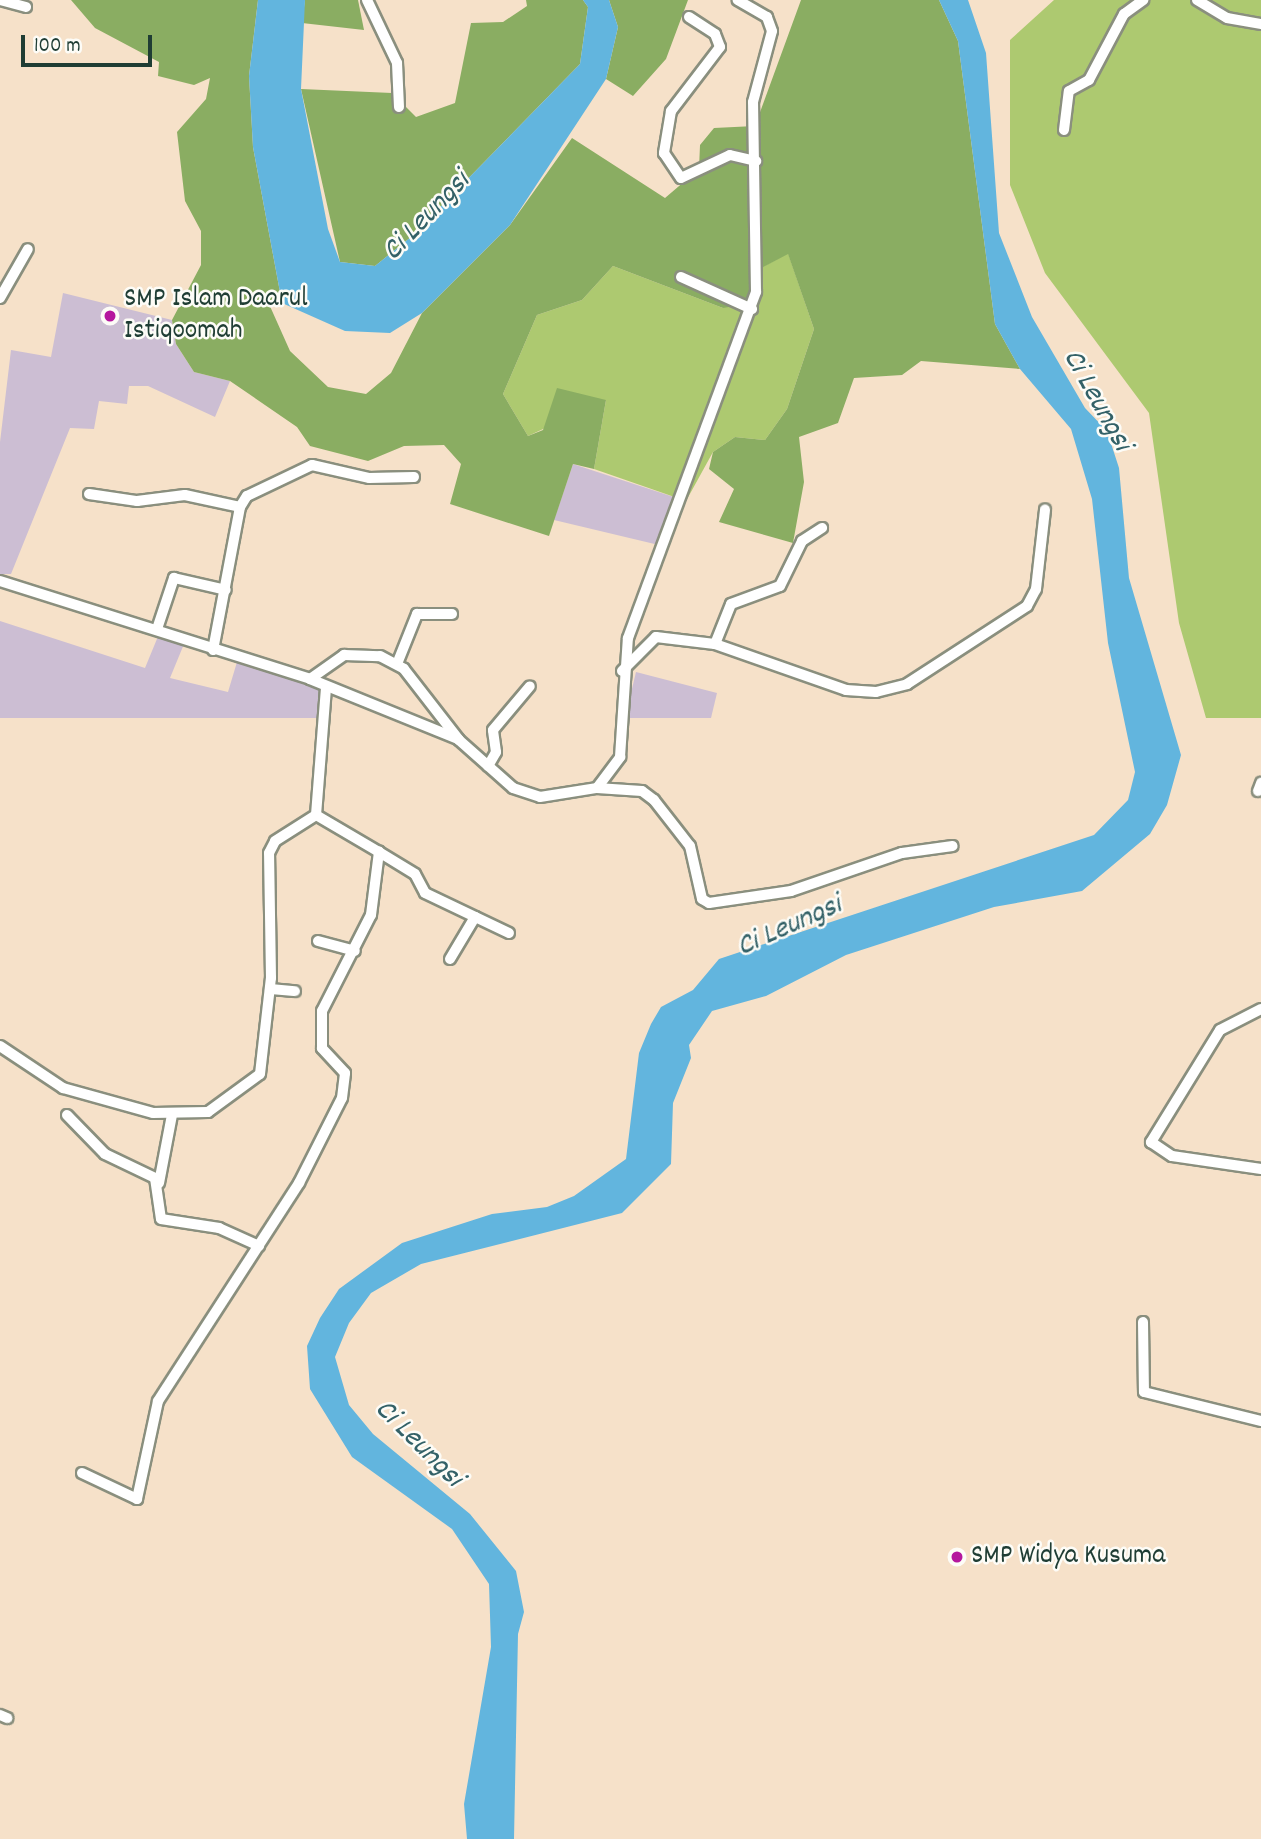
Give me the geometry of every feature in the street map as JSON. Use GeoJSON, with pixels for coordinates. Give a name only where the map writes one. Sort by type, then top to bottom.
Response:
{"type":"FeatureCollection","features":[{"type":"Feature","properties":{"kind":"street"},"geometry":{"type":"LineString","coordinates":[[0,0],[26,7]]}},
{"type":"Feature","properties":{"kind":"street"},"geometry":{"type":"LineString","coordinates":[[367,0],[397,63],[399,107]]}},
{"type":"Feature","properties":{"kind":"street"},"geometry":{"type":"LineString","coordinates":[[597,788],[620,757],[622,671],[628,638],[752,309],[755,88],[772,31],[767,17],[738,0]]}},
{"type":"Feature","properties":{"kind":"street"},"geometry":{"type":"LineString","coordinates":[[1064,130],[1069,91],[1089,80],[1124,14],[1143,0]]}},
{"type":"Feature","properties":{"kind":"street"},"geometry":{"type":"LineString","coordinates":[[1197,0],[1227,18],[1261,24]]}},
{"type":"Feature","properties":{"kind":"street"},"geometry":{"type":"LineString","coordinates":[[689,17],[715,34],[720,47],[671,111],[664,153],[681,178],[730,155],[755,161]]}},
{"type":"Feature","properties":{"kind":"street"},"geometry":{"type":"LineString","coordinates":[[0,298],[28,249]]}},
{"type":"Feature","properties":{"kind":"street"},"geometry":{"type":"LineString","coordinates":[[681,277],[752,309]]}},
{"type":"Feature","properties":{"kind":"street"},"geometry":{"type":"LineString","coordinates":[[213,650],[240,507],[267,483],[312,465],[369,478],[414,477]]}},
{"type":"Feature","properties":{"kind":"street"},"geometry":{"type":"LineString","coordinates":[[89,494],[137,501],[185,495],[240,507]]}},
{"type":"Feature","properties":{"kind":"street"},"geometry":{"type":"LineString","coordinates":[[622,671],[656,637],[715,644],[857,692],[907,684],[1027,606],[1036,589],[1045,510]]}},
{"type":"Feature","properties":{"kind":"street"},"geometry":{"type":"LineString","coordinates":[[715,644],[732,604],[780,586],[802,541],[822,528]]}},
{"type":"Feature","properties":{"kind":"street"},"geometry":{"type":"LineString","coordinates":[[157,629],[174,578],[226,590]]}},
{"type":"Feature","properties":{"kind":"street"},"geometry":{"type":"LineString","coordinates":[[0,581],[310,679],[326,687],[382,704],[460,740]]}},
{"type":"Feature","properties":{"kind":"street"},"geometry":{"type":"LineString","coordinates":[[397,663],[417,614],[452,614]]}},
{"type":"Feature","properties":{"kind":"street"},"geometry":{"type":"LineString","coordinates":[[310,679],[320,667],[354,653],[397,663],[460,740],[513,788],[541,797],[597,788],[642,791],[654,800],[690,846],[702,899],[709,903],[792,891],[902,853],[953,846]]}},
{"type":"Feature","properties":{"kind":"street"},"geometry":{"type":"LineString","coordinates":[[488,766],[496,752],[493,730],[530,685]]}},
{"type":"Feature","properties":{"kind":"street"},"geometry":{"type":"LineString","coordinates":[[0,1046],[62,1088],[172,1115],[220,1107],[260,1074],[270,989],[270,848],[316,815],[326,687]]}},
{"type":"Feature","properties":{"kind":"street"},"geometry":{"type":"LineString","coordinates":[[316,815],[415,874],[425,893],[509,933]]}},
{"type":"Feature","properties":{"kind":"street"},"geometry":{"type":"LineString","coordinates":[[82,1474],[136,1499],[158,1401],[259,1246],[342,1098],[345,1073],[322,1048],[320,1028],[323,1004],[355,951],[371,915],[379,852]]}},
{"type":"Feature","properties":{"kind":"street"},"geometry":{"type":"LineString","coordinates":[[450,959],[475,917]]}},
{"type":"Feature","properties":{"kind":"street"},"geometry":{"type":"LineString","coordinates":[[318,941],[355,951]]}},
{"type":"Feature","properties":{"kind":"street"},"geometry":{"type":"LineString","coordinates":[[270,989],[295,991]]}},
{"type":"Feature","properties":{"kind":"street"},"geometry":{"type":"LineString","coordinates":[[1261,1009],[1220,1030],[1151,1142],[1172,1156],[1261,1169]]}},
{"type":"Feature","properties":{"kind":"street"},"geometry":{"type":"LineString","coordinates":[[67,1115],[105,1154],[159,1183]]}},
{"type":"Feature","properties":{"kind":"street"},"geometry":{"type":"LineString","coordinates":[[172,1115],[159,1183],[161,1219],[212,1226],[259,1246]]}},
{"type":"Feature","properties":{"kind":"street"},"geometry":{"type":"LineString","coordinates":[[1143,1322],[1144,1392],[1231,1418],[1261,1420]]}},
{"type":"Feature","properties":{"kind":"shaded area"},"geometry":{"type":"Polygon","coordinates":[[[63,293],[172,320],[176,344],[194,372],[230,381],[215,417],[148,386],[129,386],[127,404],[99,401],[94,429],[70,428],[11,574],[0,574],[0,442],[11,350],[51,357],[63,293]]]}},
{"type":"Feature","properties":{"kind":"shaded area"},"geometry":{"type":"Polygon","coordinates":[[[573,464],[686,501],[663,546],[554,520],[573,464]]]}},
{"type":"Feature","properties":{"kind":"shaded area"},"geometry":{"type":"Polygon","coordinates":[[[0,621],[145,668],[159,634],[184,644],[170,678],[228,692],[237,662],[313,682],[323,693],[321,718],[0,718],[0,621]]]}},
{"type":"Feature","properties":{"kind":"shaded area"},"geometry":{"type":"Polygon","coordinates":[[[636,672],[717,693],[711,718],[625,718],[636,672]]]}},
{"type":"Feature","properties":{"kind":"green space"},"geometry":{"type":"Polygon","coordinates":[[[71,0],[258,0],[249,76],[253,147],[282,303],[269,304],[290,351],[328,387],[366,394],[391,373],[422,313],[510,225],[572,138],[665,198],[699,169],[700,145],[714,128],[755,126],[801,0],[939,0],[958,41],[995,324],[1020,369],[921,361],[902,375],[854,378],[838,423],[799,437],[804,482],[793,543],[719,522],[734,489],[709,469],[713,452],[735,437],[765,440],[787,409],[814,329],[788,254],[754,272],[746,304],[723,308],[613,266],[582,300],[537,315],[503,394],[528,436],[543,430],[557,388],[606,400],[594,469],[573,464],[549,536],[450,504],[461,464],[444,445],[404,446],[368,461],[310,446],[297,427],[230,381],[194,372],[176,344],[172,320],[201,265],[201,231],[185,201],[177,132],[206,99],[210,78],[194,85],[158,76],[159,62],[95,28],[71,0]]]}},
{"type":"Feature","properties":{"kind":"green space"},"geometry":{"type":"Polygon","coordinates":[[[305,0],[358,0],[364,30],[302,23],[305,0]]]}},
{"type":"Feature","properties":{"kind":"green space"},"geometry":{"type":"Polygon","coordinates":[[[526,0],[583,0],[588,7],[580,64],[411,237],[375,266],[340,262],[301,89],[392,93],[416,117],[455,103],[471,23],[503,22],[527,6],[526,0]]]}},
{"type":"Feature","properties":{"kind":"green space"},"geometry":{"type":"Polygon","coordinates":[[[609,0],[688,0],[666,59],[633,96],[606,79],[618,27],[609,0]]]}},
{"type":"Feature","properties":{"kind":"green space"},"geometry":{"type":"Polygon","coordinates":[[[1054,0],[1261,0],[1261,718],[1206,718],[1179,623],[1149,413],[1045,273],[1010,185],[1010,40],[1054,0]]]}},
{"type":"Feature","properties":{"kind":"green space"},"geometry":{"type":"Polygon","coordinates":[[[788,253],[814,329],[787,409],[765,440],[735,437],[713,452],[686,501],[594,469],[606,400],[528,436],[503,394],[537,315],[582,300],[613,266],[723,308],[754,272],[788,253]]]}},
{"type":"Feature","properties":{"kind":"water"},"geometry":{"type":"Polygon","coordinates":[[[258,0],[305,0],[301,89],[328,229],[340,262],[375,266],[411,237],[580,64],[588,7],[583,0],[609,0],[618,27],[606,79],[510,225],[422,313],[390,333],[345,331],[282,303],[253,147],[249,76],[258,0]]]}},
{"type":"Feature","properties":{"kind":"water"},"geometry":{"type":"Polygon","coordinates":[[[939,0],[968,0],[986,53],[999,233],[1032,317],[1085,408],[1107,431],[1119,468],[1129,578],[1181,755],[1167,805],[1150,834],[1082,891],[994,907],[846,955],[766,996],[712,1011],[689,1045],[691,1058],[673,1103],[671,1164],[622,1213],[421,1264],[371,1293],[349,1323],[335,1357],[349,1405],[373,1434],[470,1514],[516,1571],[524,1612],[518,1634],[514,1839],[467,1839],[464,1804],[491,1647],[489,1584],[452,1529],[352,1457],[310,1389],[307,1346],[320,1318],[339,1289],[402,1243],[492,1214],[547,1207],[574,1196],[626,1159],[639,1053],[651,1024],[661,1007],[693,990],[719,959],[1094,835],[1128,800],[1135,772],[1108,643],[1092,499],[1071,429],[1020,369],[995,324],[958,41],[939,0]]]}},
{"type":"Feature","properties":{"kind":"place","name":"SMP Islam Daarul Istiqoomah"},"geometry":{"type":"Point","coordinates":[110,316]}},
{"type":"Feature","properties":{"kind":"place","name":"SMP Widya Kusuma"},"geometry":{"type":"Point","coordinates":[957,1557]}},
{"type":"Feature","properties":{"kind":"water label","name":"Ci Leungsi"},"geometry":{"type":"Point","coordinates":[428,218]}},
{"type":"Feature","properties":{"kind":"water label","name":"Ci Leungsi"},"geometry":{"type":"Point","coordinates":[1095,401]}},
{"type":"Feature","properties":{"kind":"water label","name":"Ci Leungsi"},"geometry":{"type":"Point","coordinates":[790,928]}},
{"type":"Feature","properties":{"kind":"water label","name":"Ci Leungsi"},"geometry":{"type":"Point","coordinates":[417,1445]}}]}
